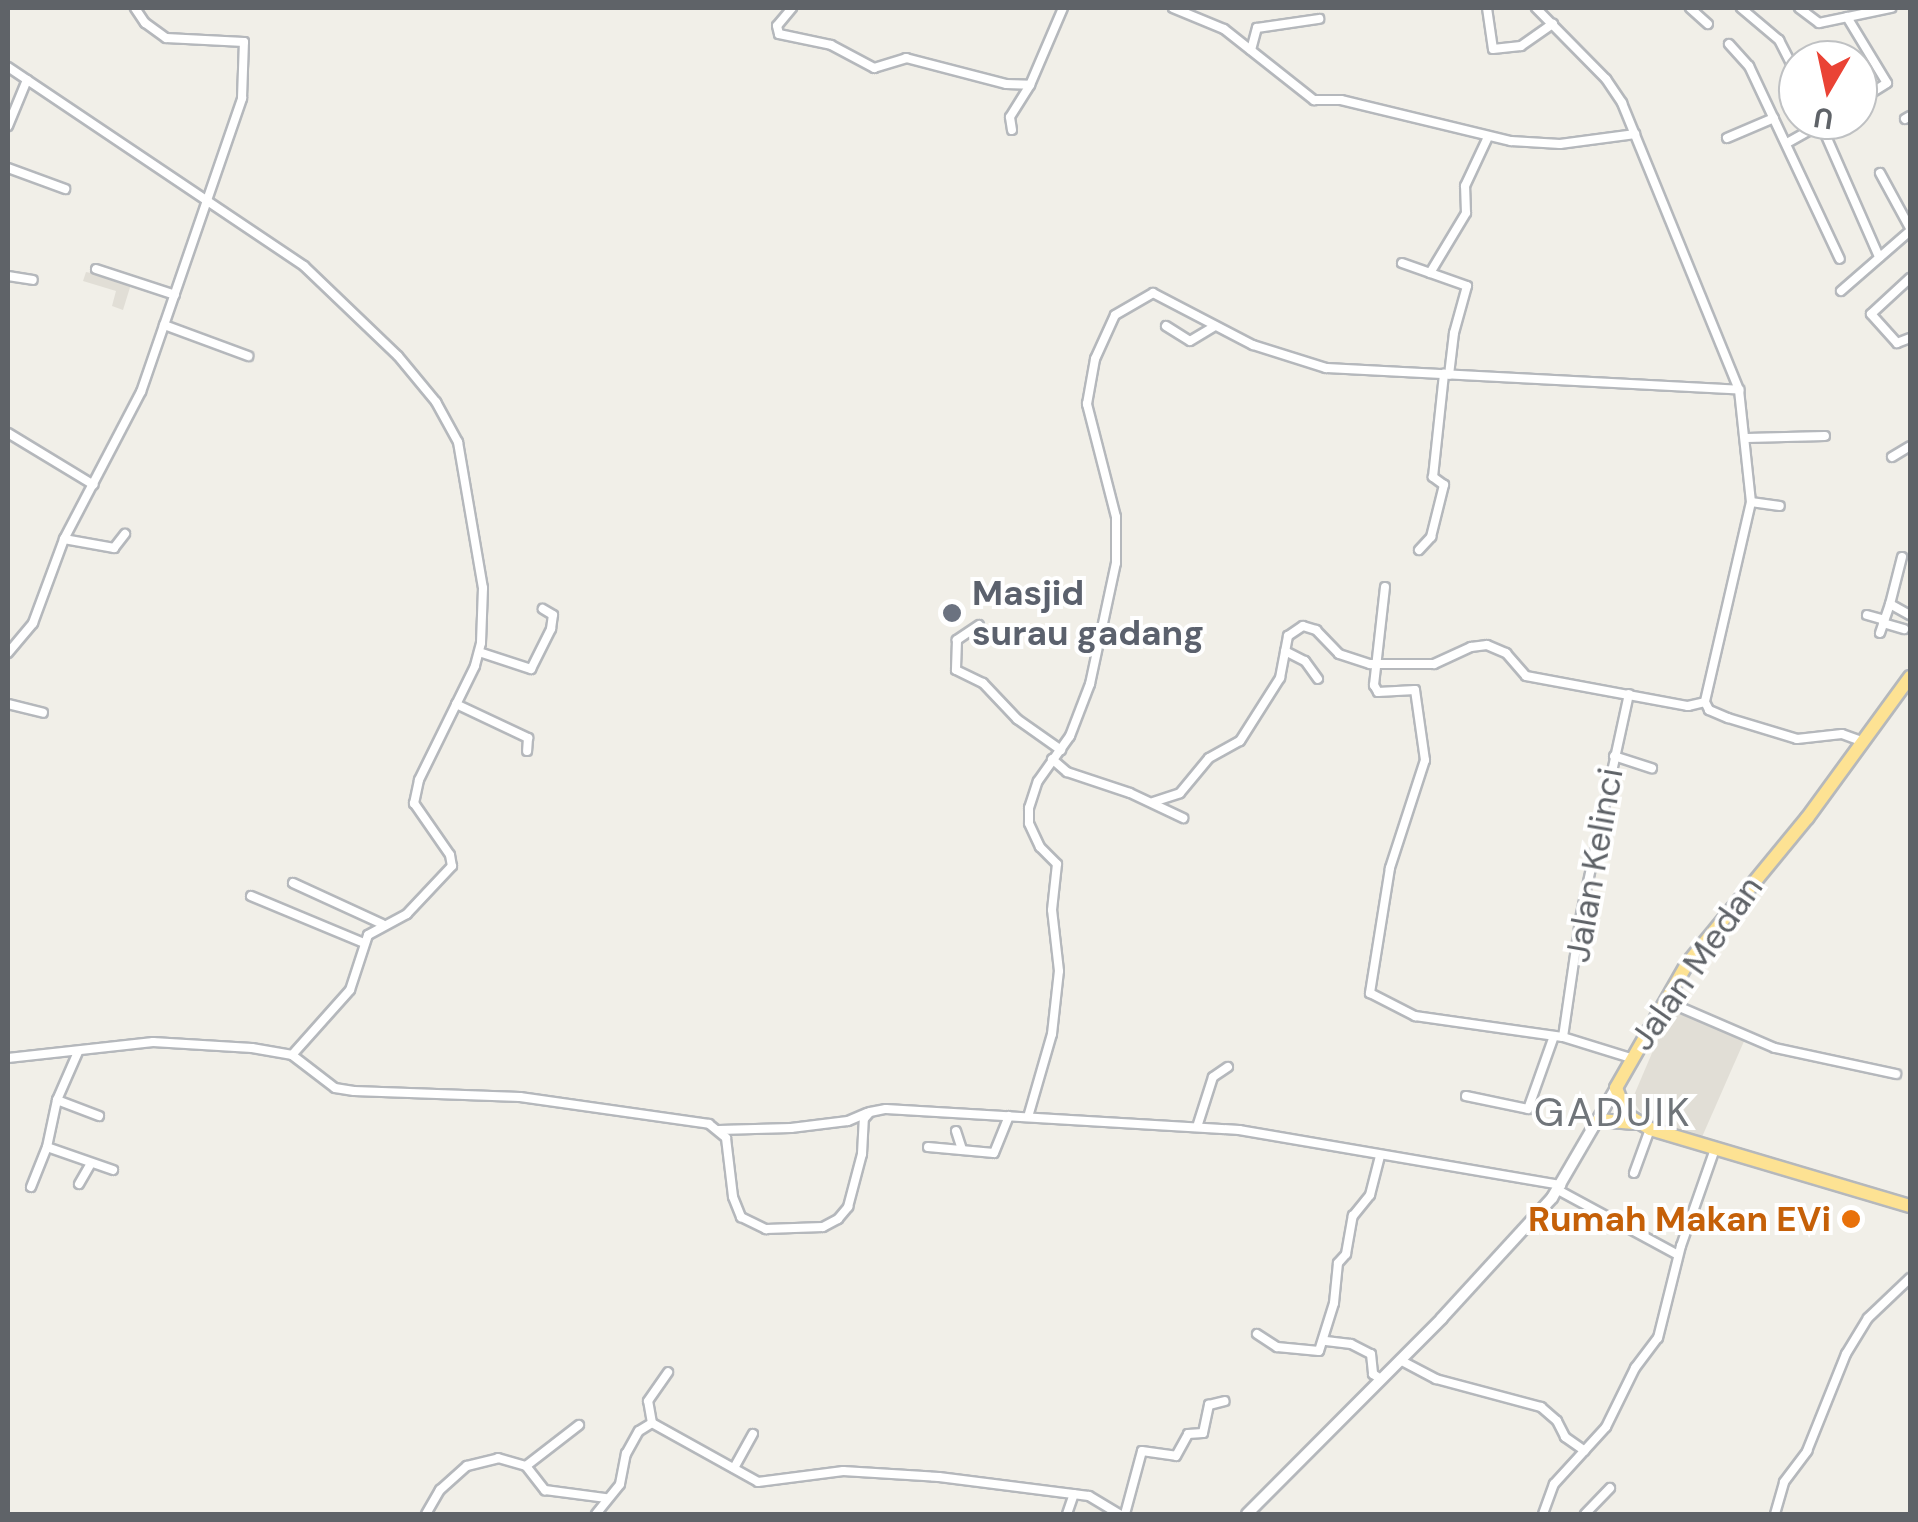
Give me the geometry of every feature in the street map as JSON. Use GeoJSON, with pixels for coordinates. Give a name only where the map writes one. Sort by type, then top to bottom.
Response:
{"type":"FeatureCollection","features":[{"type":"Feature","properties":{"kind":"highway","name":"Jalan Medan"},"geometry":{"type":"LineString","coordinates":[[1643,1127],[1623,1110],[1616,1088],[1668,1002],[1686,964],[1908,684]]}},
{"type":"Feature","properties":{"kind":"highway"},"geometry":{"type":"LineString","coordinates":[[1599,1120],[1643,1127],[1910,1206]]}},
{"type":"Feature","properties":{"kind":"street"},"geometry":{"type":"LineString","coordinates":[[8,653],[33,623],[64,539],[141,392],[206,198],[237,121],[244,42],[166,38],[145,24],[135,8]]}},
{"type":"Feature","properties":{"kind":"street"},"geometry":{"type":"LineString","coordinates":[[792,8],[777,26],[779,34],[831,45],[874,68],[906,58],[1006,84],[1030,84]]}},
{"type":"Feature","properties":{"kind":"street"},"geometry":{"type":"LineString","coordinates":[[1012,130],[1010,117],[1030,84],[1063,8]]}},
{"type":"Feature","properties":{"kind":"street"},"geometry":{"type":"LineString","coordinates":[[1173,8],[1224,29],[1314,100],[1341,100],[1488,137],[1560,144],[1635,134]]}},
{"type":"Feature","properties":{"kind":"street"},"geometry":{"type":"LineString","coordinates":[[1488,8],[1493,48],[1521,46],[1553,24]]}},
{"type":"Feature","properties":{"kind":"street"},"geometry":{"type":"LineString","coordinates":[[1536,8],[1606,79],[1635,134],[1739,390],[1751,502],[1705,702],[1709,710],[1728,718],[1797,738],[1842,734],[1864,742]]}},
{"type":"Feature","properties":{"kind":"street"},"geometry":{"type":"LineString","coordinates":[[1690,8],[1708,24]]}},
{"type":"Feature","properties":{"kind":"street"},"geometry":{"type":"LineString","coordinates":[[1740,8],[1779,40]]}},
{"type":"Feature","properties":{"kind":"street"},"geometry":{"type":"LineString","coordinates":[[1800,8],[1818,23],[1891,8]]}},
{"type":"Feature","properties":{"kind":"street"},"geometry":{"type":"LineString","coordinates":[[1847,18],[1861,40]]}},
{"type":"Feature","properties":{"kind":"street"},"geometry":{"type":"LineString","coordinates":[[1252,50],[1253,36],[1260,27],[1320,19]]}},
{"type":"Feature","properties":{"kind":"street"},"geometry":{"type":"LineString","coordinates":[[1729,44],[1749,66],[1840,259]]}},
{"type":"Feature","properties":{"kind":"street"},"geometry":{"type":"LineString","coordinates":[[8,67],[314,274],[398,356],[446,417],[458,442],[484,596],[479,652],[419,780],[414,803],[450,855],[452,866],[407,914],[382,924],[364,943],[350,990],[292,1055]]}},
{"type":"Feature","properties":{"kind":"street"},"geometry":{"type":"LineString","coordinates":[[1878,68],[1887,82],[1878,88]]}},
{"type":"Feature","properties":{"kind":"street"},"geometry":{"type":"LineString","coordinates":[[8,126],[27,80]]}},
{"type":"Feature","properties":{"kind":"street"},"geometry":{"type":"LineString","coordinates":[[1727,138],[1774,118]]}},
{"type":"Feature","properties":{"kind":"street"},"geometry":{"type":"LineString","coordinates":[[1430,272],[1466,213],[1464,186],[1488,137]]}},
{"type":"Feature","properties":{"kind":"street"},"geometry":{"type":"LineString","coordinates":[[1786,144],[1792,140]]}},
{"type":"Feature","properties":{"kind":"street"},"geometry":{"type":"LineString","coordinates":[[1831,140],[1878,256]]}},
{"type":"Feature","properties":{"kind":"street"},"geometry":{"type":"LineString","coordinates":[[8,168],[64,190]]}},
{"type":"Feature","properties":{"kind":"street"},"geometry":{"type":"LineString","coordinates":[[1842,291],[1910,230],[1880,173]]}},
{"type":"Feature","properties":{"kind":"street"},"geometry":{"type":"LineString","coordinates":[[1402,264],[1467,286],[1453,338],[1432,475],[1444,486],[1428,544],[1419,550]]}},
{"type":"Feature","properties":{"kind":"street"},"geometry":{"type":"LineString","coordinates":[[96,269],[175,295]]}},
{"type":"Feature","properties":{"kind":"street"},"geometry":{"type":"LineString","coordinates":[[8,276],[34,280]]}},
{"type":"Feature","properties":{"kind":"street"},"geometry":{"type":"LineString","coordinates":[[1910,278],[1872,314],[1897,344],[1910,338]]}},
{"type":"Feature","properties":{"kind":"street"},"geometry":{"type":"LineString","coordinates":[[1028,1117],[1048,1052],[1059,971],[1052,916],[1057,864],[1040,847],[1028,815],[1034,791],[1061,750],[1092,677],[1118,549],[1113,502],[1087,413],[1099,347],[1115,315],[1152,293],[1215,326],[1312,366],[1739,390]]}},
{"type":"Feature","properties":{"kind":"street"},"geometry":{"type":"LineString","coordinates":[[164,325],[248,356]]}},
{"type":"Feature","properties":{"kind":"street"},"geometry":{"type":"LineString","coordinates":[[1166,326],[1190,341],[1215,326]]}},
{"type":"Feature","properties":{"kind":"street"},"geometry":{"type":"LineString","coordinates":[[8,433],[94,485]]}},
{"type":"Feature","properties":{"kind":"street"},"geometry":{"type":"LineString","coordinates":[[1747,438],[1825,436]]}},
{"type":"Feature","properties":{"kind":"street"},"geometry":{"type":"LineString","coordinates":[[1892,456],[1910,446]]}},
{"type":"Feature","properties":{"kind":"street"},"geometry":{"type":"LineString","coordinates":[[1751,502],[1780,506]]}},
{"type":"Feature","properties":{"kind":"street"},"geometry":{"type":"LineString","coordinates":[[64,539],[114,548],[125,534]]}},
{"type":"Feature","properties":{"kind":"street"},"geometry":{"type":"LineString","coordinates":[[1882,625],[1902,557]]}},
{"type":"Feature","properties":{"kind":"street"},"geometry":{"type":"LineString","coordinates":[[1385,587],[1373,679],[1378,692],[1415,690],[1424,760],[1390,868],[1370,992],[1415,1016],[1559,1036],[1631,1058]]}},
{"type":"Feature","properties":{"kind":"street"},"geometry":{"type":"LineString","coordinates":[[1890,604],[1910,615]]}},
{"type":"Feature","properties":{"kind":"street"},"geometry":{"type":"LineString","coordinates":[[479,652],[531,669],[551,629],[552,615],[542,609]]}},
{"type":"Feature","properties":{"kind":"street"},"geometry":{"type":"LineString","coordinates":[[1867,615],[1882,625],[1904,629]]}},
{"type":"Feature","properties":{"kind":"street"},"geometry":{"type":"LineString","coordinates":[[978,625],[956,640],[955,668],[990,690],[1018,719],[1061,750]]}},
{"type":"Feature","properties":{"kind":"street"},"geometry":{"type":"LineString","coordinates":[[1152,802],[1180,793],[1210,758],[1240,741],[1276,687],[1290,632],[1308,626],[1340,654],[1375,664],[1434,664],[1472,646],[1487,646],[1506,653],[1526,676],[1688,706],[1705,702]]}},
{"type":"Feature","properties":{"kind":"street"},"geometry":{"type":"LineString","coordinates":[[1285,652],[1306,661],[1318,679]]}},
{"type":"Feature","properties":{"kind":"street","name":"Jalan Kelinci"},"geometry":{"type":"LineString","coordinates":[[1466,1096],[1528,1109],[1559,1036],[1629,694]]}},
{"type":"Feature","properties":{"kind":"street"},"geometry":{"type":"LineString","coordinates":[[8,704],[43,713]]}},
{"type":"Feature","properties":{"kind":"street"},"geometry":{"type":"LineString","coordinates":[[456,704],[528,738],[527,751]]}},
{"type":"Feature","properties":{"kind":"street"},"geometry":{"type":"LineString","coordinates":[[1614,756],[1652,768]]}},
{"type":"Feature","properties":{"kind":"street"},"geometry":{"type":"LineString","coordinates":[[1052,759],[1068,772],[1152,802],[1183,818]]}},
{"type":"Feature","properties":{"kind":"street"},"geometry":{"type":"LineString","coordinates":[[293,883],[382,924]]}},
{"type":"Feature","properties":{"kind":"street"},"geometry":{"type":"LineString","coordinates":[[252,896],[364,943]]}},
{"type":"Feature","properties":{"kind":"street"},"geometry":{"type":"LineString","coordinates":[[1668,1002],[1775,1048],[1896,1074]]}},
{"type":"Feature","properties":{"kind":"street"},"geometry":{"type":"LineString","coordinates":[[8,1058],[164,1042],[292,1055],[335,1088],[487,1099],[520,1097],[719,1130],[792,1128],[848,1121],[892,1109],[1251,1132],[1560,1188],[1678,1255]]}},
{"type":"Feature","properties":{"kind":"street"},"geometry":{"type":"LineString","coordinates":[[31,1186],[47,1147],[57,1100],[78,1052]]}},
{"type":"Feature","properties":{"kind":"street"},"geometry":{"type":"LineString","coordinates":[[1197,1127],[1213,1078],[1228,1067]]}},
{"type":"Feature","properties":{"kind":"street"},"geometry":{"type":"LineString","coordinates":[[1247,1514],[1400,1360],[1560,1188],[1616,1088]]}},
{"type":"Feature","properties":{"kind":"street"},"geometry":{"type":"LineString","coordinates":[[57,1100],[99,1116]]}},
{"type":"Feature","properties":{"kind":"street"},"geometry":{"type":"LineString","coordinates":[[719,1130],[730,1150],[734,1198],[741,1217],[766,1230],[792,1230],[823,1226],[838,1219],[848,1207],[862,1154],[862,1123],[870,1112]]}},
{"type":"Feature","properties":{"kind":"street"},"geometry":{"type":"LineString","coordinates":[[928,1146],[996,1152],[1009,1116]]}},
{"type":"Feature","properties":{"kind":"street"},"geometry":{"type":"LineString","coordinates":[[1634,1173],[1643,1127]]}},
{"type":"Feature","properties":{"kind":"street"},"geometry":{"type":"LineString","coordinates":[[956,1131],[962,1150]]}},
{"type":"Feature","properties":{"kind":"street"},"geometry":{"type":"LineString","coordinates":[[47,1147],[113,1170]]}},
{"type":"Feature","properties":{"kind":"street"},"geometry":{"type":"LineString","coordinates":[[1543,1514],[1554,1484],[1606,1427],[1635,1368],[1658,1338],[1678,1255],[1715,1148]]}},
{"type":"Feature","properties":{"kind":"street"},"geometry":{"type":"LineString","coordinates":[[1257,1334],[1277,1347],[1320,1351],[1326,1341],[1338,1261],[1346,1254],[1353,1216],[1370,1195],[1380,1156]]}},
{"type":"Feature","properties":{"kind":"street"},"geometry":{"type":"LineString","coordinates":[[79,1184],[92,1163]]}},
{"type":"Feature","properties":{"kind":"street"},"geometry":{"type":"LineString","coordinates":[[1776,1514],[1784,1482],[1804,1456],[1846,1354],[1868,1318],[1910,1278]]}},
{"type":"Feature","properties":{"kind":"street"},"geometry":{"type":"LineString","coordinates":[[1326,1341],[1350,1344],[1372,1354],[1373,1374],[1381,1379]]}},
{"type":"Feature","properties":{"kind":"street"},"geometry":{"type":"LineString","coordinates":[[1400,1360],[1436,1379],[1540,1407],[1565,1437],[1585,1451]]}},
{"type":"Feature","properties":{"kind":"street"},"geometry":{"type":"LineString","coordinates":[[652,1423],[648,1401],[668,1372]]}},
{"type":"Feature","properties":{"kind":"street"},"geometry":{"type":"LineString","coordinates":[[652,1423],[765,1482],[799,1474],[851,1471],[1016,1484],[1093,1498],[1122,1514],[1142,1452],[1176,1456],[1188,1434],[1202,1433],[1209,1405],[1225,1401]]}},
{"type":"Feature","properties":{"kind":"street"},"geometry":{"type":"LineString","coordinates":[[596,1514],[620,1484],[626,1454],[639,1431],[652,1423]]}},
{"type":"Feature","properties":{"kind":"street"},"geometry":{"type":"LineString","coordinates":[[526,1466],[579,1425]]}},
{"type":"Feature","properties":{"kind":"street"},"geometry":{"type":"LineString","coordinates":[[734,1468],[753,1434]]}},
{"type":"Feature","properties":{"kind":"street"},"geometry":{"type":"LineString","coordinates":[[426,1514],[440,1490],[467,1466],[505,1458],[526,1466],[546,1490],[606,1498]]}},
{"type":"Feature","properties":{"kind":"street"},"geometry":{"type":"LineString","coordinates":[[1585,1514],[1610,1488]]}},
{"type":"Feature","properties":{"kind":"street"},"geometry":{"type":"LineString","coordinates":[[1068,1514],[1074,1494]]}},
{"type":"Feature","properties":{"kind":"shaded area"},"geometry":{"type":"Polygon","coordinates":[[[86,272],[132,281],[123,310],[112,306],[116,291],[83,281],[86,272]]]}},
{"type":"Feature","properties":{"kind":"shaded area"},"geometry":{"type":"Polygon","coordinates":[[[1672,1006],[1745,1039],[1702,1137],[1647,1121],[1632,1100],[1672,1006]]]}},
{"type":"Feature","properties":{"kind":"place","name":"Masjid surau gadang"},"geometry":{"type":"Point","coordinates":[952,613]}},
{"type":"Feature","properties":{"kind":"place","name":"Rumah Makan EVi"},"geometry":{"type":"Point","coordinates":[1851,1219]}},
{"type":"Feature","properties":{"kind":"district","name":"GADUIK"},"geometry":{"type":"Point","coordinates":[1613,1112]}}]}
